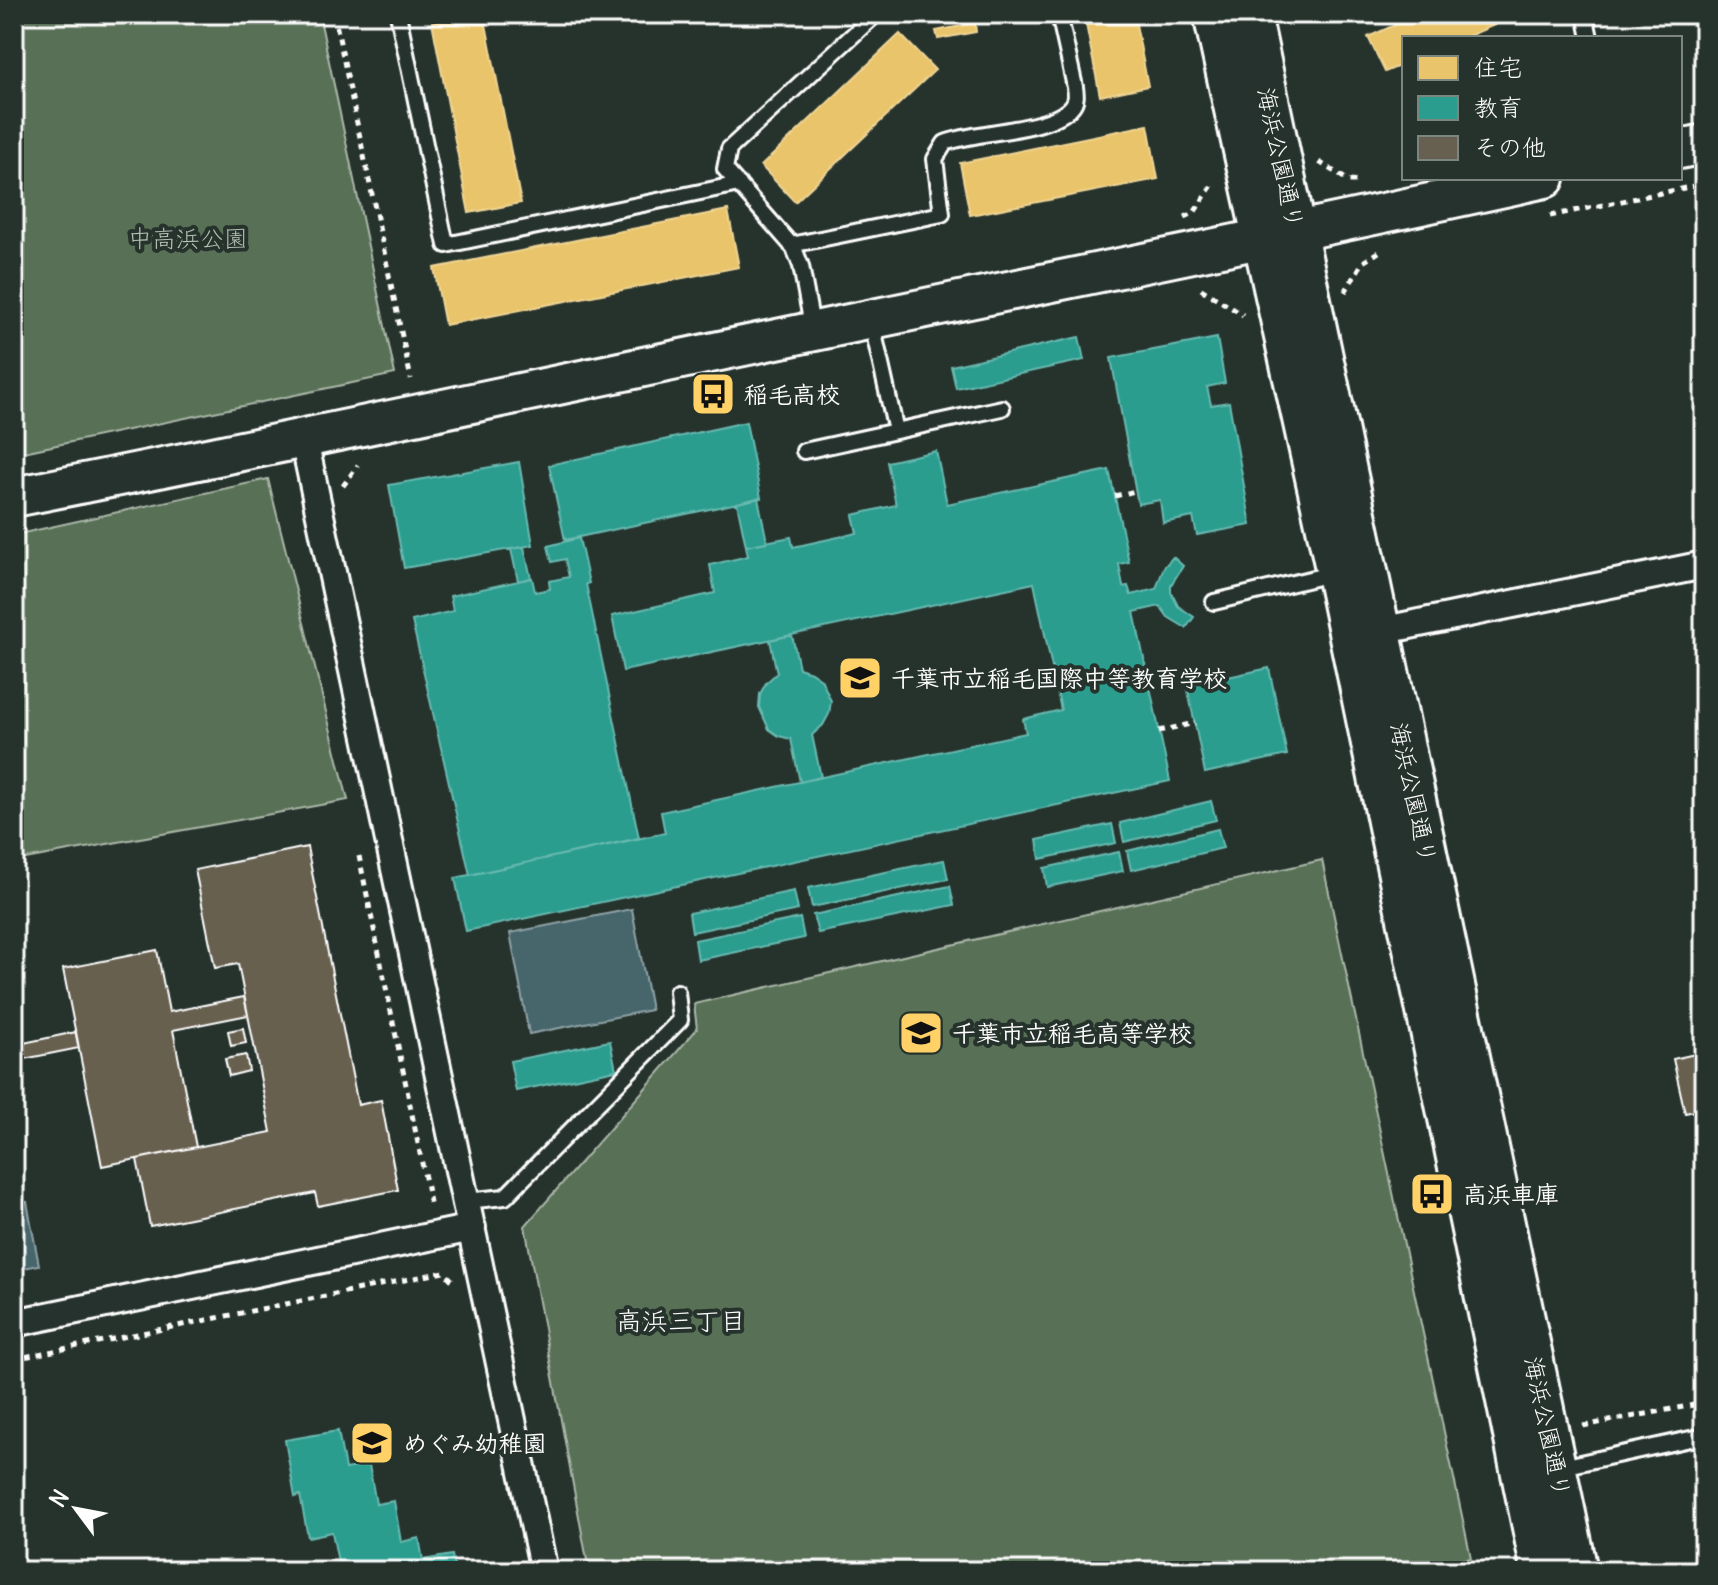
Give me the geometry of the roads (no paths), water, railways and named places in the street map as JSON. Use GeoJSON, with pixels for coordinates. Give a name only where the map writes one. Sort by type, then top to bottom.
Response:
{"type":"FeatureCollection","features":[{"type":"Feature","properties":{"kind":"street","name":"海浜公園通り"},"geometry":{"type":"LineString","coordinates":[[1213,14],[1279,237],[1380,631],[1539,1472],[1541,1571]]}},
{"type":"Feature","properties":{"kind":"street","name":"海浜公園通り"},"geometry":{"type":"LineString","coordinates":[[1251,14],[1279,237],[1336,573],[1539,1472],[1578,1571]]}},
{"type":"Feature","properties":{"kind":"street"},"geometry":{"type":"LineString","coordinates":[[1682,149],[1704,144]]}},
{"type":"Feature","properties":{"kind":"street"},"geometry":{"type":"LineString","coordinates":[[14,497],[304,440],[1279,237],[1536,180]]}},
{"type":"Feature","properties":{"kind":"street"},"geometry":{"type":"LineString","coordinates":[[304,440],[544,1571]]}},
{"type":"Feature","properties":{"kind":"street"},"geometry":{"type":"LineString","coordinates":[[1380,631],[1704,565]]}},
{"type":"Feature","properties":{"kind":"street"},"geometry":{"type":"LineString","coordinates":[[14,1323],[472,1228]]}},
{"type":"Feature","properties":{"kind":"lane"},"geometry":{"type":"LineString","coordinates":[[398,14],[446,245],[739,184]]}},
{"type":"Feature","properties":{"kind":"lane"},"geometry":{"type":"LineString","coordinates":[[813,332],[801,266],[791,245],[725,169],[729,149],[876,14]]}},
{"type":"Feature","properties":{"kind":"lane"},"geometry":{"type":"LineString","coordinates":[[791,245],[942,214],[935,159],[945,143],[1050,121],[1072,106],[1076,97],[1075,87],[1059,14]]}},
{"type":"Feature","properties":{"kind":"lane"},"geometry":{"type":"LineString","coordinates":[[1585,14],[1590,36]]}},
{"type":"Feature","properties":{"kind":"lane"},"geometry":{"type":"LineString","coordinates":[[871,320],[896,431]]}},
{"type":"Feature","properties":{"kind":"lane"},"geometry":{"type":"LineString","coordinates":[[804,451],[1002,408]]}},
{"type":"Feature","properties":{"kind":"lane"},"geometry":{"type":"LineString","coordinates":[[1214,602],[1336,573]]}},
{"type":"Feature","properties":{"kind":"lane"},"geometry":{"type":"LineString","coordinates":[[466,1201],[505,1197],[680,1020],[677,992]]}},
{"type":"Feature","properties":{"kind":"lane"},"geometry":{"type":"LineString","coordinates":[[1539,1472],[1704,1436]]}},
{"type":"Feature","properties":{"kind":"water"},"geometry":{"type":"Polygon","coordinates":[[[632,909],[651,1010],[529,1034],[510,933],[632,909]]]}},
{"type":"Feature","properties":{"kind":"water"},"geometry":{"type":"Polygon","coordinates":[[[27,1202],[39,1265],[14,1270],[14,1204],[27,1202]]]}},
{"type":"Feature","properties":{"kind":"place","name":"稲毛高校"},"geometry":{"type":"Point","coordinates":[713,394]}},
{"type":"Feature","properties":{"kind":"place","name":"千葉市立稲毛国際中等教育学校"},"geometry":{"type":"Point","coordinates":[860,678]}},
{"type":"Feature","properties":{"kind":"place","name":"千葉市立稲毛高等学校"},"geometry":{"type":"Point","coordinates":[921,1033]}},
{"type":"Feature","properties":{"kind":"place","name":"高浜車庫"},"geometry":{"type":"Point","coordinates":[1432,1194]}},
{"type":"Feature","properties":{"kind":"place","name":"めぐみ幼稚園"},"geometry":{"type":"Point","coordinates":[372,1443]}},
{"type":"Feature","properties":{"kind":"district","name":"高浜三丁目"},"geometry":{"type":"Point","coordinates":[681,1320]}},
{"type":"Feature","properties":{"kind":"park label","name":"中高浜公園"},"geometry":{"type":"Point","coordinates":[188,238]}}]}
